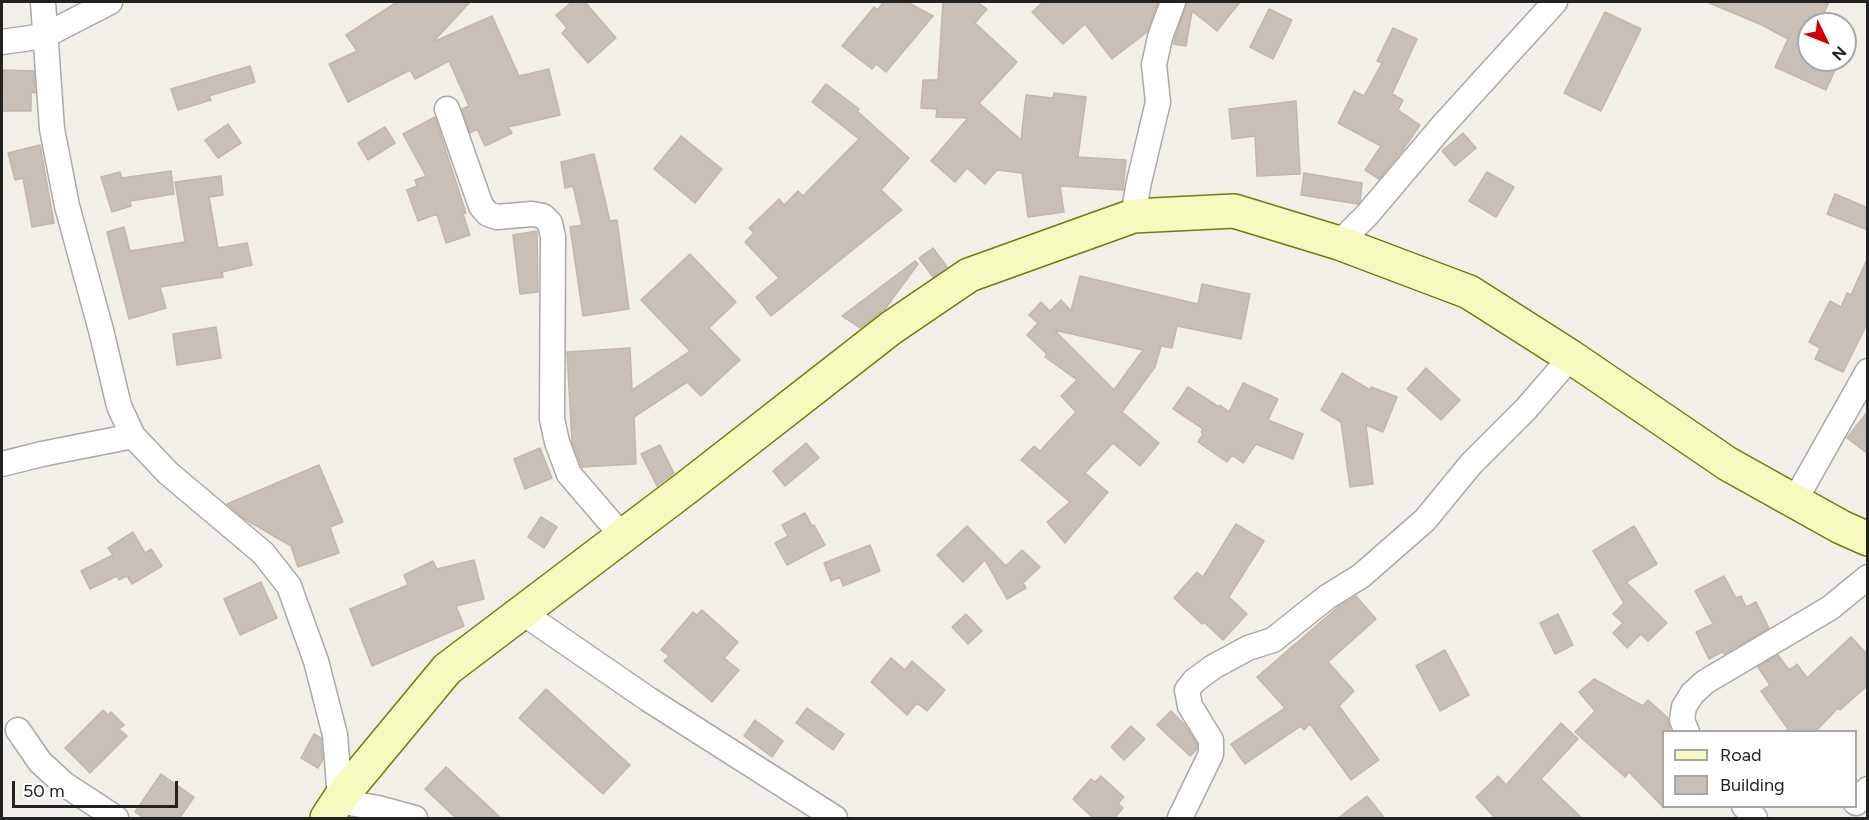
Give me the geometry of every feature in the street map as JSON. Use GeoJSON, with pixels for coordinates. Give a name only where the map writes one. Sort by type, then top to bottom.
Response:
{"type":"FeatureCollection","features":[{"type":"Feature","properties":{"kind":"street"},"geometry":{"type":"LineString","coordinates":[[42,2],[52,129],[67,206],[119,406],[133,436],[168,473],[263,554],[289,586],[316,661],[335,735],[335,806]]}},
{"type":"Feature","properties":{"kind":"street"},"geometry":{"type":"LineString","coordinates":[[2,42],[44,36],[110,2]]}},
{"type":"Feature","properties":{"kind":"street"},"geometry":{"type":"LineString","coordinates":[[1133,216],[1158,102],[1154,65],[1160,36],[1173,2]]}},
{"type":"Feature","properties":{"kind":"street"},"geometry":{"type":"LineString","coordinates":[[1339,243],[1367,215],[1444,124],[1555,2]]}},
{"type":"Feature","properties":{"kind":"street"},"geometry":{"type":"LineString","coordinates":[[447,108],[481,206],[488,214],[497,217],[532,214],[543,216],[550,224],[554,237],[552,419],[556,442],[569,474],[623,537]]}},
{"type":"Feature","properties":{"kind":"street"},"geometry":{"type":"LineString","coordinates":[[335,806],[447,669],[623,537],[891,328],[969,275],[1133,216],[1234,211],[1339,243],[1469,291],[1728,464],[1794,502],[1868,539]]}},
{"type":"Feature","properties":{"kind":"street"},"geometry":{"type":"LineString","coordinates":[[1180,819],[1211,754],[1211,740],[1190,706],[1187,690],[1194,681],[1213,667],[1248,648],[1273,640],[1327,597],[1361,576],[1425,520],[1471,464],[1526,409],[1571,357]]}},
{"type":"Feature","properties":{"kind":"street"},"geometry":{"type":"LineString","coordinates":[[1794,502],[1868,371]]}},
{"type":"Feature","properties":{"kind":"street"},"geometry":{"type":"LineString","coordinates":[[2,464],[133,436]]}},
{"type":"Feature","properties":{"kind":"street"},"geometry":{"type":"LineString","coordinates":[[1686,730],[1682,720],[1684,707],[1692,694],[1705,682],[1830,608],[1868,577]]}},
{"type":"Feature","properties":{"kind":"street"},"geometry":{"type":"LineString","coordinates":[[523,613],[648,699],[835,819]]}},
{"type":"Feature","properties":{"kind":"street"},"geometry":{"type":"LineString","coordinates":[[18,730],[40,762],[64,784],[116,819]]}},
{"type":"Feature","properties":{"kind":"street"},"geometry":{"type":"LineString","coordinates":[[1857,802],[1868,789]]}},
{"type":"Feature","properties":{"kind":"street"},"geometry":{"type":"LineString","coordinates":[[335,806],[378,808],[415,819]]}},
{"type":"Feature","properties":{"kind":"building"},"geometry":{"type":"Polygon","coordinates":[[[397,2],[470,2],[433,42],[492,16],[519,76],[549,69],[560,115],[508,127],[512,133],[485,146],[477,129],[470,133],[462,109],[469,106],[449,61],[415,79],[410,70],[348,102],[329,64],[357,51],[346,35],[397,2]]]}},
{"type":"Feature","properties":{"kind":"building"},"geometry":{"type":"Polygon","coordinates":[[[572,2],[585,2],[616,38],[588,63],[562,33],[567,28],[556,15],[572,2]]]}},
{"type":"Feature","properties":{"kind":"building"},"geometry":{"type":"Polygon","coordinates":[[[883,2],[907,2],[933,16],[886,72],[876,64],[872,69],[842,46],[874,7],[878,10],[883,2]]]}},
{"type":"Feature","properties":{"kind":"building"},"geometry":{"type":"Polygon","coordinates":[[[943,2],[977,2],[987,9],[975,23],[1017,62],[979,103],[1021,140],[1026,95],[1053,98],[1054,93],[1086,97],[1078,157],[1126,160],[1123,190],[1060,186],[1064,212],[1028,217],[1022,173],[997,170],[985,184],[967,168],[955,182],[931,161],[968,118],[936,117],[937,109],[921,108],[923,80],[938,80],[943,2]]]}},
{"type":"Feature","properties":{"kind":"building"},"geometry":{"type":"Polygon","coordinates":[[[1043,2],[1158,2],[1147,32],[1112,59],[1085,24],[1063,44],[1032,12],[1043,2]]]}},
{"type":"Feature","properties":{"kind":"building"},"geometry":{"type":"Polygon","coordinates":[[[1187,2],[1240,2],[1217,31],[1192,11],[1186,46],[1173,44],[1187,2]]]}},
{"type":"Feature","properties":{"kind":"building"},"geometry":{"type":"Polygon","coordinates":[[[1707,2],[1829,2],[1824,12],[1797,12],[1797,72],[1834,72],[1826,90],[1775,67],[1788,39],[1762,25],[1707,2]]]}},
{"type":"Feature","properties":{"kind":"building"},"geometry":{"type":"Polygon","coordinates":[[[1269,9],[1292,20],[1273,59],[1250,47],[1269,9]]]}},
{"type":"Feature","properties":{"kind":"building"},"geometry":{"type":"Polygon","coordinates":[[[1605,12],[1641,29],[1601,111],[1564,93],[1605,12]]]}},
{"type":"Feature","properties":{"kind":"building"},"geometry":{"type":"Polygon","coordinates":[[[1393,28],[1417,39],[1392,94],[1403,100],[1398,110],[1420,125],[1379,179],[1365,170],[1381,146],[1338,123],[1354,91],[1364,96],[1382,63],[1377,61],[1393,28]]]}},
{"type":"Feature","properties":{"kind":"building"},"geometry":{"type":"Polygon","coordinates":[[[250,66],[255,82],[209,96],[211,100],[178,110],[171,89],[250,66]]]}},
{"type":"Feature","properties":{"kind":"building"},"geometry":{"type":"Polygon","coordinates":[[[3,70],[34,71],[35,93],[31,92],[31,111],[2,111],[3,70]]]}},
{"type":"Feature","properties":{"kind":"building"},"geometry":{"type":"Polygon","coordinates":[[[826,84],[859,109],[857,111],[909,158],[881,190],[902,210],[771,316],[756,297],[779,278],[745,242],[754,233],[749,228],[779,199],[784,205],[798,191],[803,196],[859,139],[812,102],[826,84]]]}},
{"type":"Feature","properties":{"kind":"building"},"geometry":{"type":"Polygon","coordinates":[[[1296,101],[1300,174],[1257,176],[1255,136],[1232,139],[1229,109],[1296,101]]]}},
{"type":"Feature","properties":{"kind":"building"},"geometry":{"type":"Polygon","coordinates":[[[435,117],[466,213],[463,214],[470,235],[446,243],[437,214],[418,221],[407,190],[417,186],[415,180],[426,176],[403,134],[435,117]]]}},
{"type":"Feature","properties":{"kind":"building"},"geometry":{"type":"Polygon","coordinates":[[[228,124],[241,143],[218,158],[205,140],[228,124]]]}},
{"type":"Feature","properties":{"kind":"building"},"geometry":{"type":"Polygon","coordinates":[[[385,127],[395,143],[368,160],[358,143],[385,127]]]}},
{"type":"Feature","properties":{"kind":"building"},"geometry":{"type":"Polygon","coordinates":[[[1463,133],[1476,148],[1455,166],[1442,151],[1463,133]]]}},
{"type":"Feature","properties":{"kind":"building"},"geometry":{"type":"Polygon","coordinates":[[[681,136],[722,169],[695,203],[654,169],[681,136]]]}},
{"type":"Feature","properties":{"kind":"building"},"geometry":{"type":"Polygon","coordinates":[[[40,145],[54,223],[32,227],[23,178],[15,180],[8,153],[40,145]]]}},
{"type":"Feature","properties":{"kind":"building"},"geometry":{"type":"Polygon","coordinates":[[[594,154],[610,221],[617,220],[629,309],[583,316],[570,227],[582,225],[573,186],[565,188],[561,162],[594,154]]]}},
{"type":"Feature","properties":{"kind":"building"},"geometry":{"type":"Polygon","coordinates":[[[171,171],[174,194],[130,201],[131,206],[112,212],[101,177],[120,172],[122,178],[171,171]]]}},
{"type":"Feature","properties":{"kind":"building"},"geometry":{"type":"Polygon","coordinates":[[[1487,172],[1514,187],[1496,217],[1469,201],[1487,172]]]}},
{"type":"Feature","properties":{"kind":"building"},"geometry":{"type":"Polygon","coordinates":[[[1304,173],[1362,183],[1360,202],[1358,204],[1301,195],[1304,173]]]}},
{"type":"Feature","properties":{"kind":"building"},"geometry":{"type":"Polygon","coordinates":[[[221,176],[223,195],[209,197],[218,248],[247,243],[252,265],[222,272],[223,277],[160,287],[166,308],[129,319],[107,232],[124,227],[130,251],[185,242],[175,182],[221,176]]]}},
{"type":"Feature","properties":{"kind":"building"},"geometry":{"type":"Polygon","coordinates":[[[1835,194],[1868,208],[1868,230],[1827,214],[1835,194]]]}},
{"type":"Feature","properties":{"kind":"building"},"geometry":{"type":"Polygon","coordinates":[[[537,231],[538,292],[520,294],[513,235],[537,231]]]}},
{"type":"Feature","properties":{"kind":"building"},"geometry":{"type":"Polygon","coordinates":[[[933,248],[947,267],[933,277],[919,258],[933,248]]]}},
{"type":"Feature","properties":{"kind":"building"},"geometry":{"type":"Polygon","coordinates":[[[690,254],[736,302],[709,328],[740,360],[701,396],[687,382],[634,417],[636,464],[582,467],[572,442],[567,352],[630,348],[632,390],[690,351],[641,300],[690,254]]]}},
{"type":"Feature","properties":{"kind":"building"},"geometry":{"type":"Polygon","coordinates":[[[1868,257],[1868,322],[1843,372],[1815,359],[1820,348],[1809,342],[1830,301],[1841,307],[1847,293],[1851,295],[1868,257]]]}},
{"type":"Feature","properties":{"kind":"building"},"geometry":{"type":"Polygon","coordinates":[[[915,261],[918,264],[885,309],[860,328],[842,316],[915,261]]]}},
{"type":"Feature","properties":{"kind":"building"},"geometry":{"type":"Polygon","coordinates":[[[1080,276],[1198,304],[1202,284],[1250,294],[1241,339],[1177,326],[1172,348],[1161,346],[1155,367],[1122,412],[1159,443],[1140,466],[1113,443],[1085,473],[1108,492],[1065,543],[1047,522],[1070,502],[1021,460],[1034,446],[1040,451],[1076,412],[1061,396],[1077,380],[1045,357],[1047,354],[1027,335],[1038,323],[1029,315],[1041,302],[1050,311],[1061,300],[1071,311],[1080,276]],[[1054,330],[1114,390],[1143,350],[1054,330]]]}},
{"type":"Feature","properties":{"kind":"building"},"geometry":{"type":"Polygon","coordinates":[[[216,327],[221,358],[177,365],[173,334],[216,327]]]}},
{"type":"Feature","properties":{"kind":"building"},"geometry":{"type":"Polygon","coordinates":[[[1426,368],[1460,400],[1441,420],[1407,389],[1426,368]]]}},
{"type":"Feature","properties":{"kind":"building"},"geometry":{"type":"Polygon","coordinates":[[[1342,373],[1370,390],[1371,387],[1397,397],[1383,432],[1366,425],[1373,484],[1350,487],[1341,422],[1321,410],[1342,373]]]}},
{"type":"Feature","properties":{"kind":"building"},"geometry":{"type":"Polygon","coordinates":[[[1243,383],[1278,399],[1268,420],[1303,434],[1293,459],[1256,444],[1243,463],[1232,455],[1227,462],[1198,442],[1203,429],[1173,409],[1188,387],[1229,412],[1243,383]]]}},
{"type":"Feature","properties":{"kind":"building"},"geometry":{"type":"Polygon","coordinates":[[[1868,411],[1868,454],[1847,438],[1868,411]]]}},
{"type":"Feature","properties":{"kind":"building"},"geometry":{"type":"Polygon","coordinates":[[[806,443],[819,458],[785,486],[773,471],[806,443]]]}},
{"type":"Feature","properties":{"kind":"building"},"geometry":{"type":"Polygon","coordinates":[[[660,445],[674,473],[657,486],[641,454],[660,445]]]}},
{"type":"Feature","properties":{"kind":"building"},"geometry":{"type":"Polygon","coordinates":[[[540,448],[552,478],[525,489],[514,459],[540,448]]]}},
{"type":"Feature","properties":{"kind":"building"},"geometry":{"type":"Polygon","coordinates":[[[319,465],[343,522],[330,527],[339,553],[298,567],[291,546],[243,518],[227,504],[319,465]]]}},
{"type":"Feature","properties":{"kind":"building"},"geometry":{"type":"Polygon","coordinates":[[[805,513],[825,545],[787,565],[775,543],[788,536],[782,525],[805,513]]]}},
{"type":"Feature","properties":{"kind":"building"},"geometry":{"type":"Polygon","coordinates":[[[541,517],[557,527],[544,548],[528,537],[541,517]]]}},
{"type":"Feature","properties":{"kind":"building"},"geometry":{"type":"Polygon","coordinates":[[[1236,524],[1264,541],[1229,597],[1247,614],[1223,640],[1174,598],[1197,572],[1203,577],[1236,524]]]}},
{"type":"Feature","properties":{"kind":"building"},"geometry":{"type":"Polygon","coordinates":[[[967,526],[1006,566],[1022,550],[1040,567],[1023,583],[1026,588],[1007,599],[985,560],[963,582],[937,555],[967,526]]]}},
{"type":"Feature","properties":{"kind":"building"},"geometry":{"type":"Polygon","coordinates":[[[1634,526],[1657,564],[1626,582],[1667,623],[1648,641],[1641,634],[1627,648],[1613,633],[1623,623],[1613,614],[1624,603],[1593,551],[1634,526]]]}},
{"type":"Feature","properties":{"kind":"building"},"geometry":{"type":"Polygon","coordinates":[[[133,532],[145,553],[151,549],[162,566],[132,584],[127,576],[119,580],[117,576],[90,589],[81,571],[113,555],[108,548],[133,532]]]}},
{"type":"Feature","properties":{"kind":"building"},"geometry":{"type":"Polygon","coordinates":[[[870,545],[880,571],[843,586],[840,577],[831,581],[824,563],[870,545]]]}},
{"type":"Feature","properties":{"kind":"building"},"geometry":{"type":"Polygon","coordinates":[[[474,560],[484,599],[456,606],[464,626],[372,666],[350,609],[408,585],[404,575],[433,561],[437,569],[474,560]]]}},
{"type":"Feature","properties":{"kind":"building"},"geometry":{"type":"Polygon","coordinates":[[[1724,576],[1736,598],[1741,596],[1746,607],[1756,602],[1769,628],[1724,654],[1722,652],[1709,659],[1696,632],[1713,624],[1695,591],[1724,576]]]}},
{"type":"Feature","properties":{"kind":"building"},"geometry":{"type":"Polygon","coordinates":[[[261,582],[277,618],[240,635],[224,599],[261,582]]]}},
{"type":"Feature","properties":{"kind":"building"},"geometry":{"type":"Polygon","coordinates":[[[1356,596],[1376,619],[1328,662],[1354,691],[1339,706],[1379,760],[1351,780],[1310,724],[1304,730],[1301,726],[1245,764],[1231,744],[1285,708],[1257,677],[1337,608],[1356,596]]]}},
{"type":"Feature","properties":{"kind":"building"},"geometry":{"type":"Polygon","coordinates":[[[702,610],[738,642],[724,658],[739,670],[712,702],[664,661],[669,656],[661,650],[693,612],[697,615],[702,610]]]}},
{"type":"Feature","properties":{"kind":"building"},"geometry":{"type":"Polygon","coordinates":[[[966,614],[982,631],[968,644],[952,627],[966,614]]]}},
{"type":"Feature","properties":{"kind":"building"},"geometry":{"type":"Polygon","coordinates":[[[1558,614],[1573,645],[1555,654],[1540,623],[1558,614]]]}},
{"type":"Feature","properties":{"kind":"building"},"geometry":{"type":"Polygon","coordinates":[[[1851,637],[1868,655],[1868,685],[1840,710],[1838,708],[1817,730],[1789,730],[1761,691],[1770,685],[1758,667],[1778,655],[1789,670],[1797,664],[1807,678],[1851,637]]]}},
{"type":"Feature","properties":{"kind":"building"},"geometry":{"type":"Polygon","coordinates":[[[1445,650],[1469,695],[1440,711],[1416,666],[1445,650]]]}},
{"type":"Feature","properties":{"kind":"building"},"geometry":{"type":"Polygon","coordinates":[[[891,658],[905,670],[912,661],[945,690],[927,711],[917,703],[907,715],[871,682],[891,658]]]}},
{"type":"Feature","properties":{"kind":"building"},"geometry":{"type":"Polygon","coordinates":[[[1594,679],[1643,706],[1648,700],[1668,718],[1670,728],[1662,730],[1662,806],[1629,772],[1625,777],[1575,732],[1595,711],[1579,692],[1594,679]]]}},
{"type":"Feature","properties":{"kind":"building"},"geometry":{"type":"Polygon","coordinates":[[[546,689],[630,765],[603,794],[519,718],[546,689]]]}},
{"type":"Feature","properties":{"kind":"building"},"geometry":{"type":"Polygon","coordinates":[[[807,708],[844,734],[833,750],[796,723],[807,708]]]}},
{"type":"Feature","properties":{"kind":"building"},"geometry":{"type":"Polygon","coordinates":[[[103,710],[108,715],[111,712],[124,725],[119,729],[127,736],[90,773],[65,748],[103,710]]]}},
{"type":"Feature","properties":{"kind":"building"},"geometry":{"type":"Polygon","coordinates":[[[1171,711],[1184,724],[1197,744],[1197,749],[1190,756],[1157,725],[1171,711]]]}},
{"type":"Feature","properties":{"kind":"building"},"geometry":{"type":"Polygon","coordinates":[[[755,720],[783,741],[772,757],[744,736],[755,720]]]}},
{"type":"Feature","properties":{"kind":"building"},"geometry":{"type":"Polygon","coordinates":[[[1561,723],[1578,739],[1541,779],[1583,819],[1496,819],[1476,797],[1498,776],[1506,785],[1561,723]]]}},
{"type":"Feature","properties":{"kind":"building"},"geometry":{"type":"Polygon","coordinates":[[[1131,726],[1145,739],[1124,760],[1111,747],[1131,726]]]}},
{"type":"Feature","properties":{"kind":"building"},"geometry":{"type":"Polygon","coordinates":[[[314,734],[321,738],[323,759],[318,768],[301,758],[314,734]]]}},
{"type":"Feature","properties":{"kind":"building"},"geometry":{"type":"Polygon","coordinates":[[[446,767],[502,819],[457,819],[425,789],[446,767]]]}},
{"type":"Feature","properties":{"kind":"building"},"geometry":{"type":"Polygon","coordinates":[[[161,774],[194,797],[179,819],[145,819],[135,812],[161,774]]]}},
{"type":"Feature","properties":{"kind":"building"},"geometry":{"type":"Polygon","coordinates":[[[1101,776],[1124,797],[1118,803],[1123,808],[1114,819],[1094,819],[1073,799],[1091,779],[1095,782],[1101,776]]]}},
{"type":"Feature","properties":{"kind":"building"},"geometry":{"type":"Polygon","coordinates":[[[1367,796],[1385,819],[1337,819],[1367,796]]]}}]}
